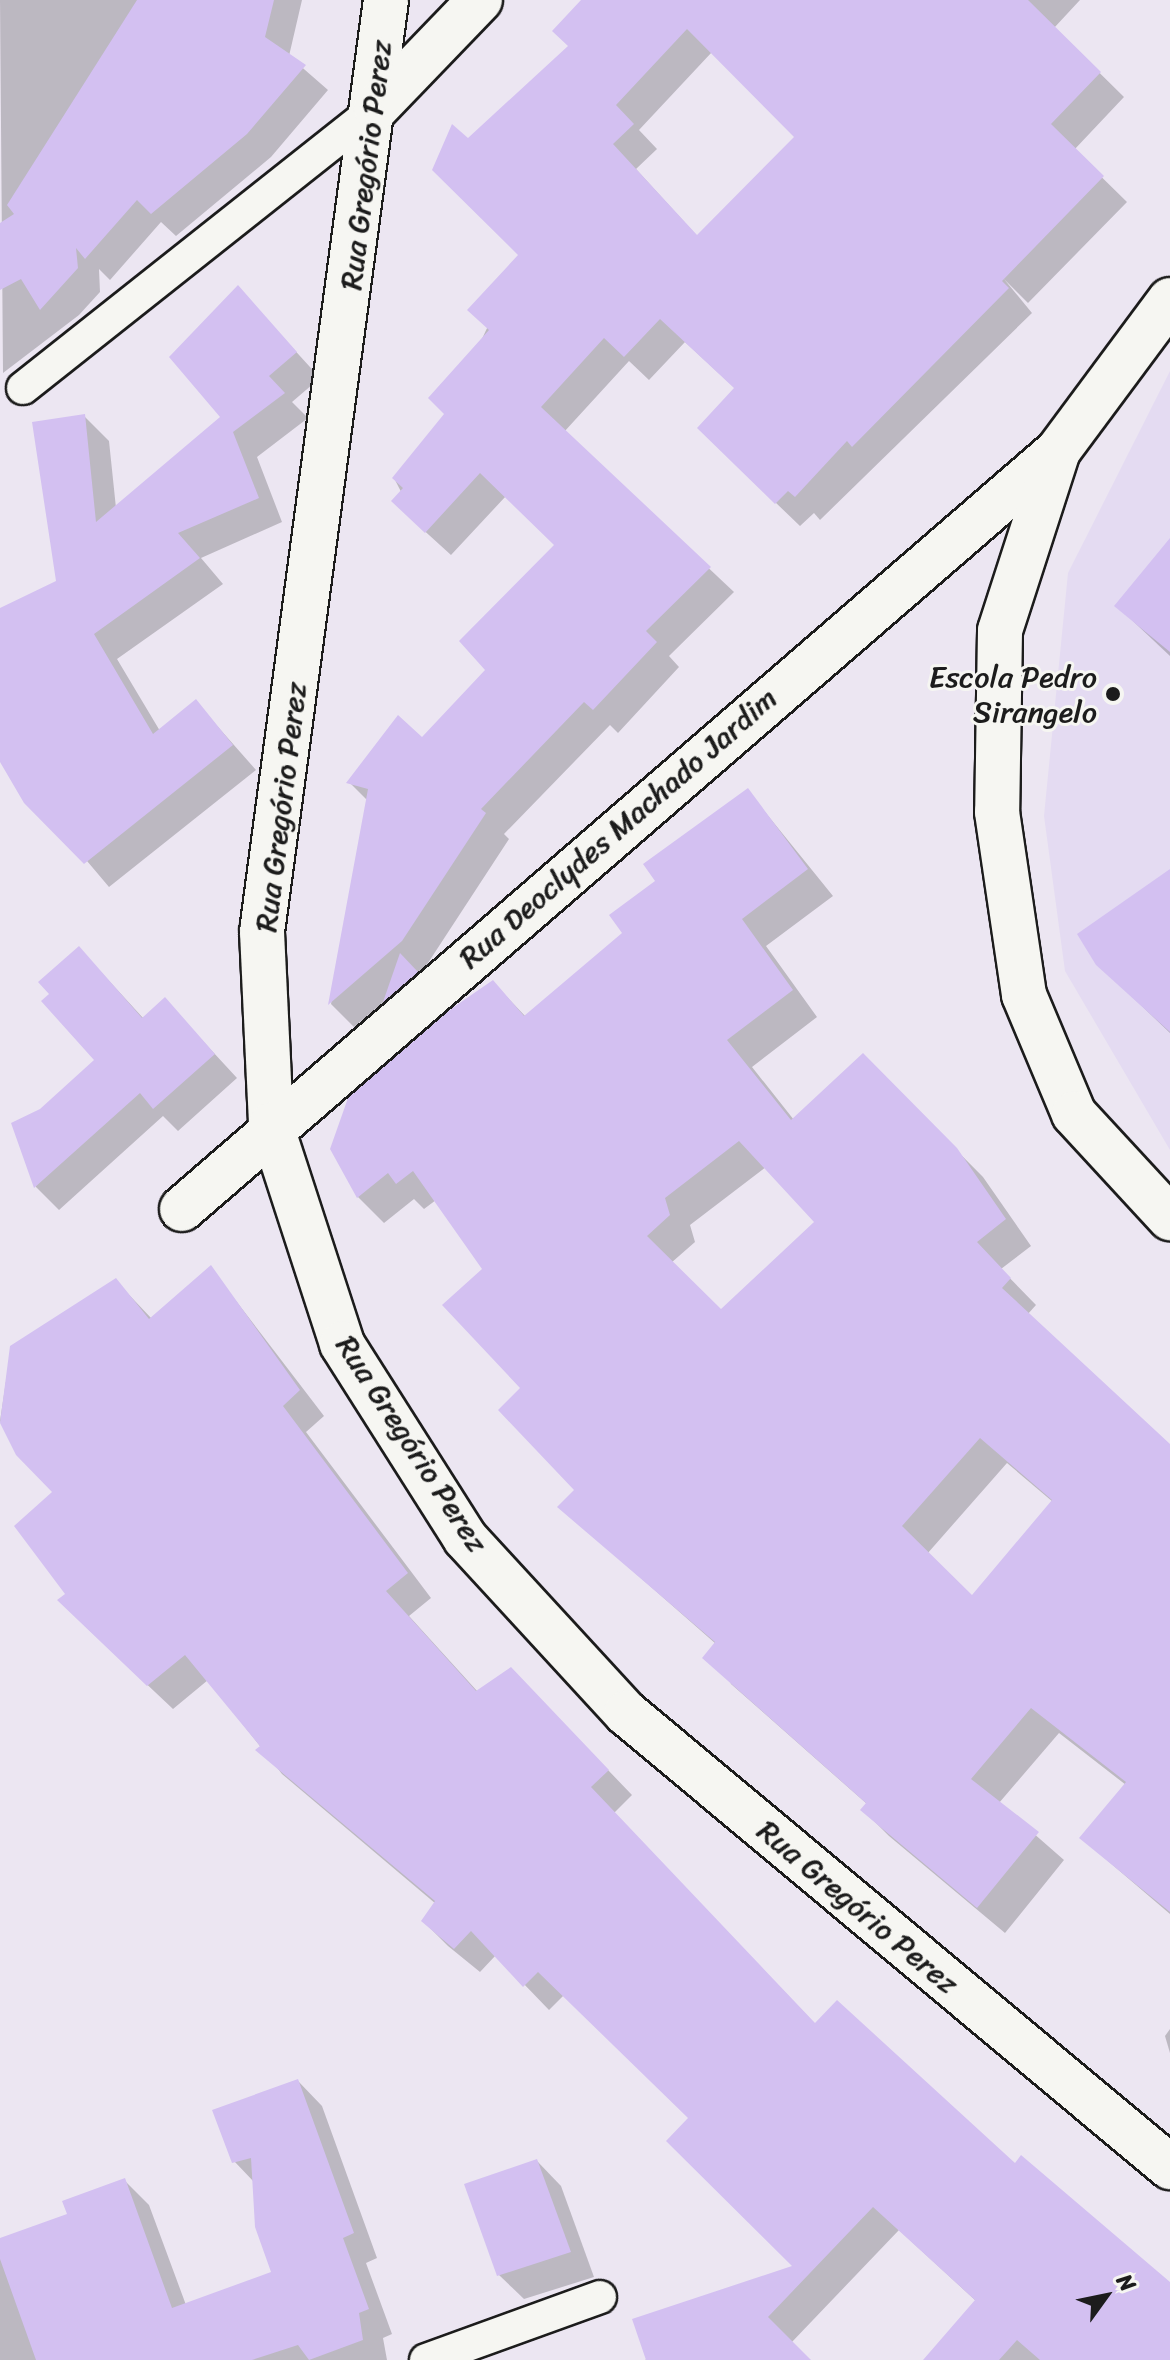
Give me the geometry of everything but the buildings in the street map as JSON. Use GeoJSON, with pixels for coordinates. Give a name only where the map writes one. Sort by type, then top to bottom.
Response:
{"type":"FeatureCollection","features":[{"type":"Feature","properties":{"kind":"street","name":"Rua Gregório Perez"},"geometry":{"type":"LineString","coordinates":[[386,0],[376,108],[262,932],[271,1125],[342,1344],[465,1538],[626,1713],[1170,2167]]}},
{"type":"Feature","properties":{"kind":"street"},"geometry":{"type":"LineString","coordinates":[[376,108],[480,0]]}},
{"type":"Feature","properties":{"kind":"street"},"geometry":{"type":"LineString","coordinates":[[1166,310],[1058,451],[1000,631],[997,812],[1024,995],[1074,1114],[1166,1207]]}},
{"type":"Feature","properties":{"kind":"street","name":"Rua Deoclydes Machado Jardim"},"geometry":{"type":"LineString","coordinates":[[182,1209],[271,1125],[1058,451]]}},
{"type":"Feature","properties":{"kind":"lane"},"geometry":{"type":"LineString","coordinates":[[23,388],[376,108]]}},
{"type":"Feature","properties":{"kind":"lane"},"geometry":{"type":"LineString","coordinates":[[426,2360],[600,2297]]}},
{"type":"Feature","properties":{"kind":"shaded area","name":"Escola Pedro Sirangelo"},"geometry":{"type":"Polygon","coordinates":[[[1170,371],[1170,1150],[1065,971],[1044,816],[1068,573],[1170,371]]]}},
{"type":"Feature","properties":{"kind":"place","name":"Escola Pedro Sirangelo"},"geometry":{"type":"Point","coordinates":[1113,694]}}]}
